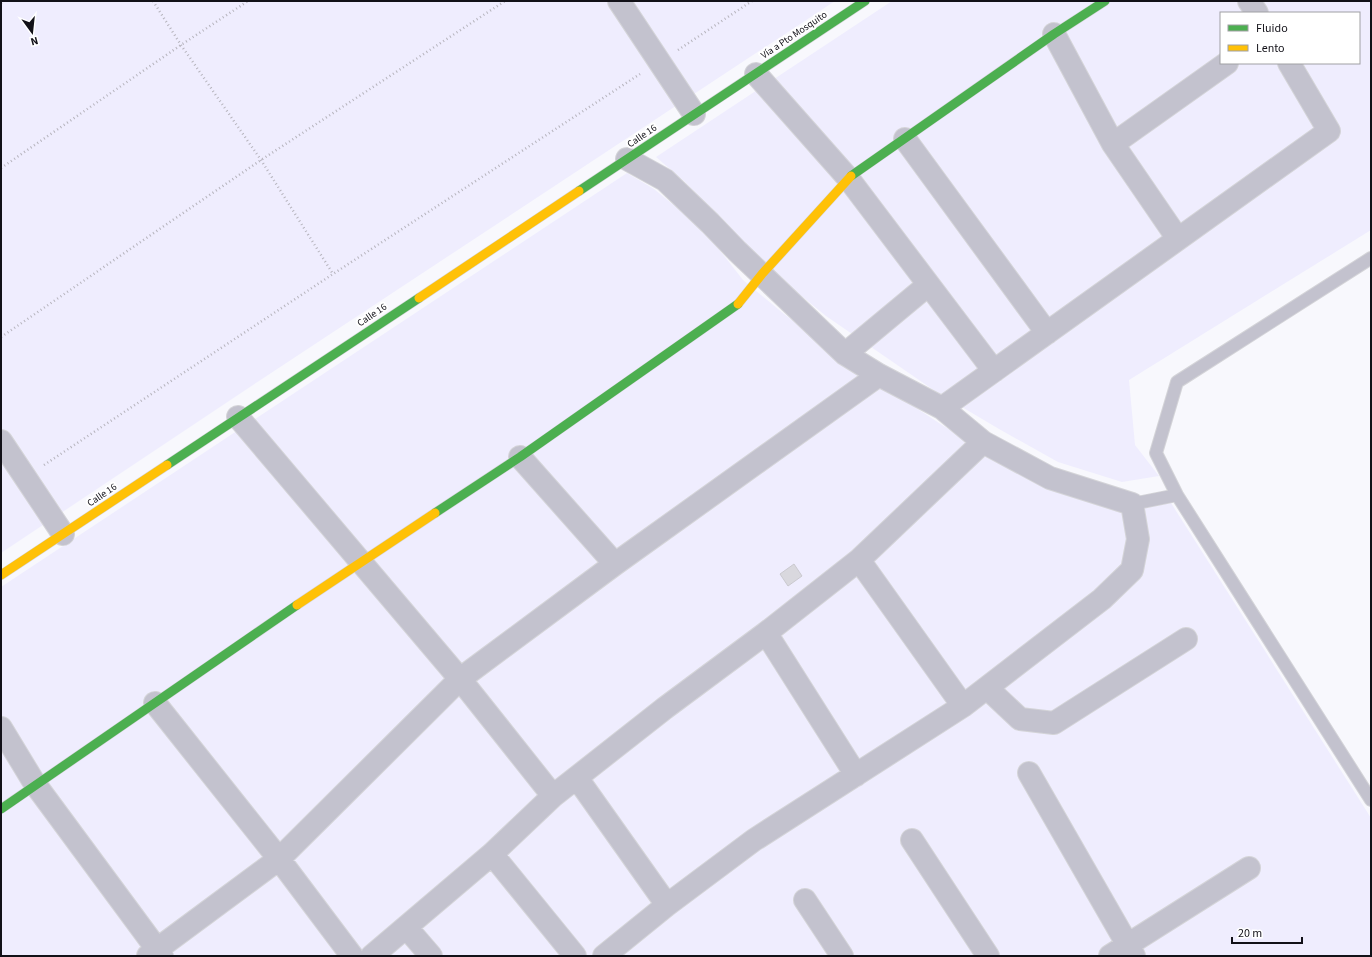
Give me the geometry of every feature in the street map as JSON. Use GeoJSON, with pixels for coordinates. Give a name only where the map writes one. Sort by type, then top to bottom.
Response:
{"type":"FeatureCollection","features":[{"type":"Feature","properties":{"kind":"street"},"geometry":{"type":"LineString","coordinates":[[619,1],[694,114]]}},
{"type":"Feature","properties":{"kind":"street","name":"Vía a Pto Mosquito"},"geometry":{"type":"LineString","coordinates":[[756,74],[865,1]]}},
{"type":"Feature","properties":{"kind":"street"},"geometry":{"type":"LineString","coordinates":[[1,809],[35,784],[360,562],[520,456],[736,306],[762,274],[848,178],[1054,34],[1105,1]]}},
{"type":"Feature","properties":{"kind":"street"},"geometry":{"type":"LineString","coordinates":[[1248,1],[1256,12]]}},
{"type":"Feature","properties":{"kind":"street"},"geometry":{"type":"LineString","coordinates":[[1054,34],[1113,144],[1178,239]]}},
{"type":"Feature","properties":{"kind":"street"},"geometry":{"type":"LineString","coordinates":[[1113,144],[1226,64]]}},
{"type":"Feature","properties":{"kind":"street"},"geometry":{"type":"LineString","coordinates":[[942,408],[1329,131],[1290,64]]}},
{"type":"Feature","properties":{"kind":"street"},"geometry":{"type":"LineString","coordinates":[[756,74],[848,178],[994,371]]}},
{"type":"Feature","properties":{"kind":"street","name":"Calle 16"},"geometry":{"type":"LineString","coordinates":[[1,575],[756,74]]}},
{"type":"Feature","properties":{"kind":"street"},"geometry":{"type":"LineString","coordinates":[[905,139],[1047,333]]}},
{"type":"Feature","properties":{"kind":"street"},"geometry":{"type":"LineString","coordinates":[[604,956],[754,840],[963,706],[1102,599],[1132,570],[1138,539],[1132,504],[1050,478],[983,442],[942,408],[878,375],[845,354],[665,180],[627,159]]}},
{"type":"Feature","properties":{"kind":"street"},"geometry":{"type":"LineString","coordinates":[[845,354],[928,285]]}},
{"type":"Feature","properties":{"kind":"street"},"geometry":{"type":"LineString","coordinates":[[1,728],[35,784],[155,954],[279,859],[460,679],[615,564],[878,375]]}},
{"type":"Feature","properties":{"kind":"street"},"geometry":{"type":"LineString","coordinates":[[238,417],[460,679],[553,796]]}},
{"type":"Feature","properties":{"kind":"street"},"geometry":{"type":"LineString","coordinates":[[1,441],[63,534]]}},
{"type":"Feature","properties":{"kind":"street"},"geometry":{"type":"LineString","coordinates":[[372,956],[492,854],[553,796],[665,708],[766,633],[859,560],[983,442]]}},
{"type":"Feature","properties":{"kind":"street"},"geometry":{"type":"LineString","coordinates":[[520,456],[615,564]]}},
{"type":"Feature","properties":{"kind":"street"},"geometry":{"type":"LineString","coordinates":[[859,560],[963,706]]}},
{"type":"Feature","properties":{"kind":"street"},"geometry":{"type":"LineString","coordinates":[[766,633],[856,775]]}},
{"type":"Feature","properties":{"kind":"street"},"geometry":{"type":"LineString","coordinates":[[987,688],[1020,719],[1054,722],[1186,639]]}},
{"type":"Feature","properties":{"kind":"street"},"geometry":{"type":"LineString","coordinates":[[155,703],[279,859],[352,956]]}},
{"type":"Feature","properties":{"kind":"street"},"geometry":{"type":"LineString","coordinates":[[1029,773],[1124,953],[1248,868]]}},
{"type":"Feature","properties":{"kind":"street"},"geometry":{"type":"LineString","coordinates":[[577,778],[667,906]]}},
{"type":"Feature","properties":{"kind":"street"},"geometry":{"type":"LineString","coordinates":[[912,840],[988,956]]}},
{"type":"Feature","properties":{"kind":"street"},"geometry":{"type":"LineString","coordinates":[[492,854],[575,956]]}},
{"type":"Feature","properties":{"kind":"street"},"geometry":{"type":"LineString","coordinates":[[805,900],[842,956]]}},
{"type":"Feature","properties":{"kind":"street"},"geometry":{"type":"LineString","coordinates":[[406,926],[431,956]]}},
{"type":"Feature","properties":{"kind":"lane"},"geometry":{"type":"LineString","coordinates":[[1371,258],[1177,382],[1156,453],[1177,495],[1371,800]]}},
{"type":"Feature","properties":{"kind":"lane"},"geometry":{"type":"LineString","coordinates":[[1132,504],[1177,495]]}},
{"type":"Feature","properties":{"kind":"path"},"geometry":{"type":"LineString","coordinates":[[153,1],[181,45],[261,160],[333,274]]}},
{"type":"Feature","properties":{"kind":"path"},"geometry":{"type":"LineString","coordinates":[[1,168],[248,1]]}},
{"type":"Feature","properties":{"kind":"path"},"geometry":{"type":"LineString","coordinates":[[1,337],[261,160],[505,1]]}},
{"type":"Feature","properties":{"kind":"path"},"geometry":{"type":"LineString","coordinates":[[25,477],[752,1]]}},
{"type":"Feature","properties":{"kind":"shaded area"},"geometry":{"type":"Polygon","coordinates":[[[1,1],[835,1],[1,553],[1,1]]]}},
{"type":"Feature","properties":{"kind":"shaded area"},"geometry":{"type":"Polygon","coordinates":[[[892,1],[1371,1],[1371,230],[1129,380],[1135,445],[1159,476],[1122,482],[1058,462],[935,391],[826,316],[767,268],[684,181],[656,157],[892,1]]]}},
{"type":"Feature","properties":{"kind":"shaded area"},"geometry":{"type":"Polygon","coordinates":[[[627,173],[654,189],[687,216],[718,248],[743,280],[784,314],[857,369],[942,425],[1049,489],[1136,509],[1171,503],[1371,818],[1371,956],[1,956],[1,587],[627,173]]]}},
{"type":"Feature","properties":{"kind":"building"},"geometry":{"type":"Polygon","coordinates":[[[794,564],[802,576],[788,586],[780,574],[794,564]]]}},
{"type":"Feature","properties":{"kind":"traffic: fast"},"geometry":{"type":"LineString","coordinates":[[579,191],[865,1]]}},
{"type":"Feature","properties":{"kind":"traffic: fast"},"geometry":{"type":"LineString","coordinates":[[851,176],[1054,34],[1105,1]]}},
{"type":"Feature","properties":{"kind":"traffic: fast"},"geometry":{"type":"LineString","coordinates":[[167,465],[419,298]]}},
{"type":"Feature","properties":{"kind":"traffic: fast"},"geometry":{"type":"LineString","coordinates":[[435,513],[520,457],[738,304]]}},
{"type":"Feature","properties":{"kind":"traffic: fast"},"geometry":{"type":"LineString","coordinates":[[1,809],[297,605]]}},
{"type":"Feature","properties":{"kind":"traffic: slow"},"geometry":{"type":"LineString","coordinates":[[738,304],[762,274],[851,176]]}},
{"type":"Feature","properties":{"kind":"traffic: slow"},"geometry":{"type":"LineString","coordinates":[[419,298],[579,191]]}},
{"type":"Feature","properties":{"kind":"traffic: slow"},"geometry":{"type":"LineString","coordinates":[[1,575],[167,465]]}},
{"type":"Feature","properties":{"kind":"traffic: slow"},"geometry":{"type":"LineString","coordinates":[[297,605],[435,513]]}}]}
